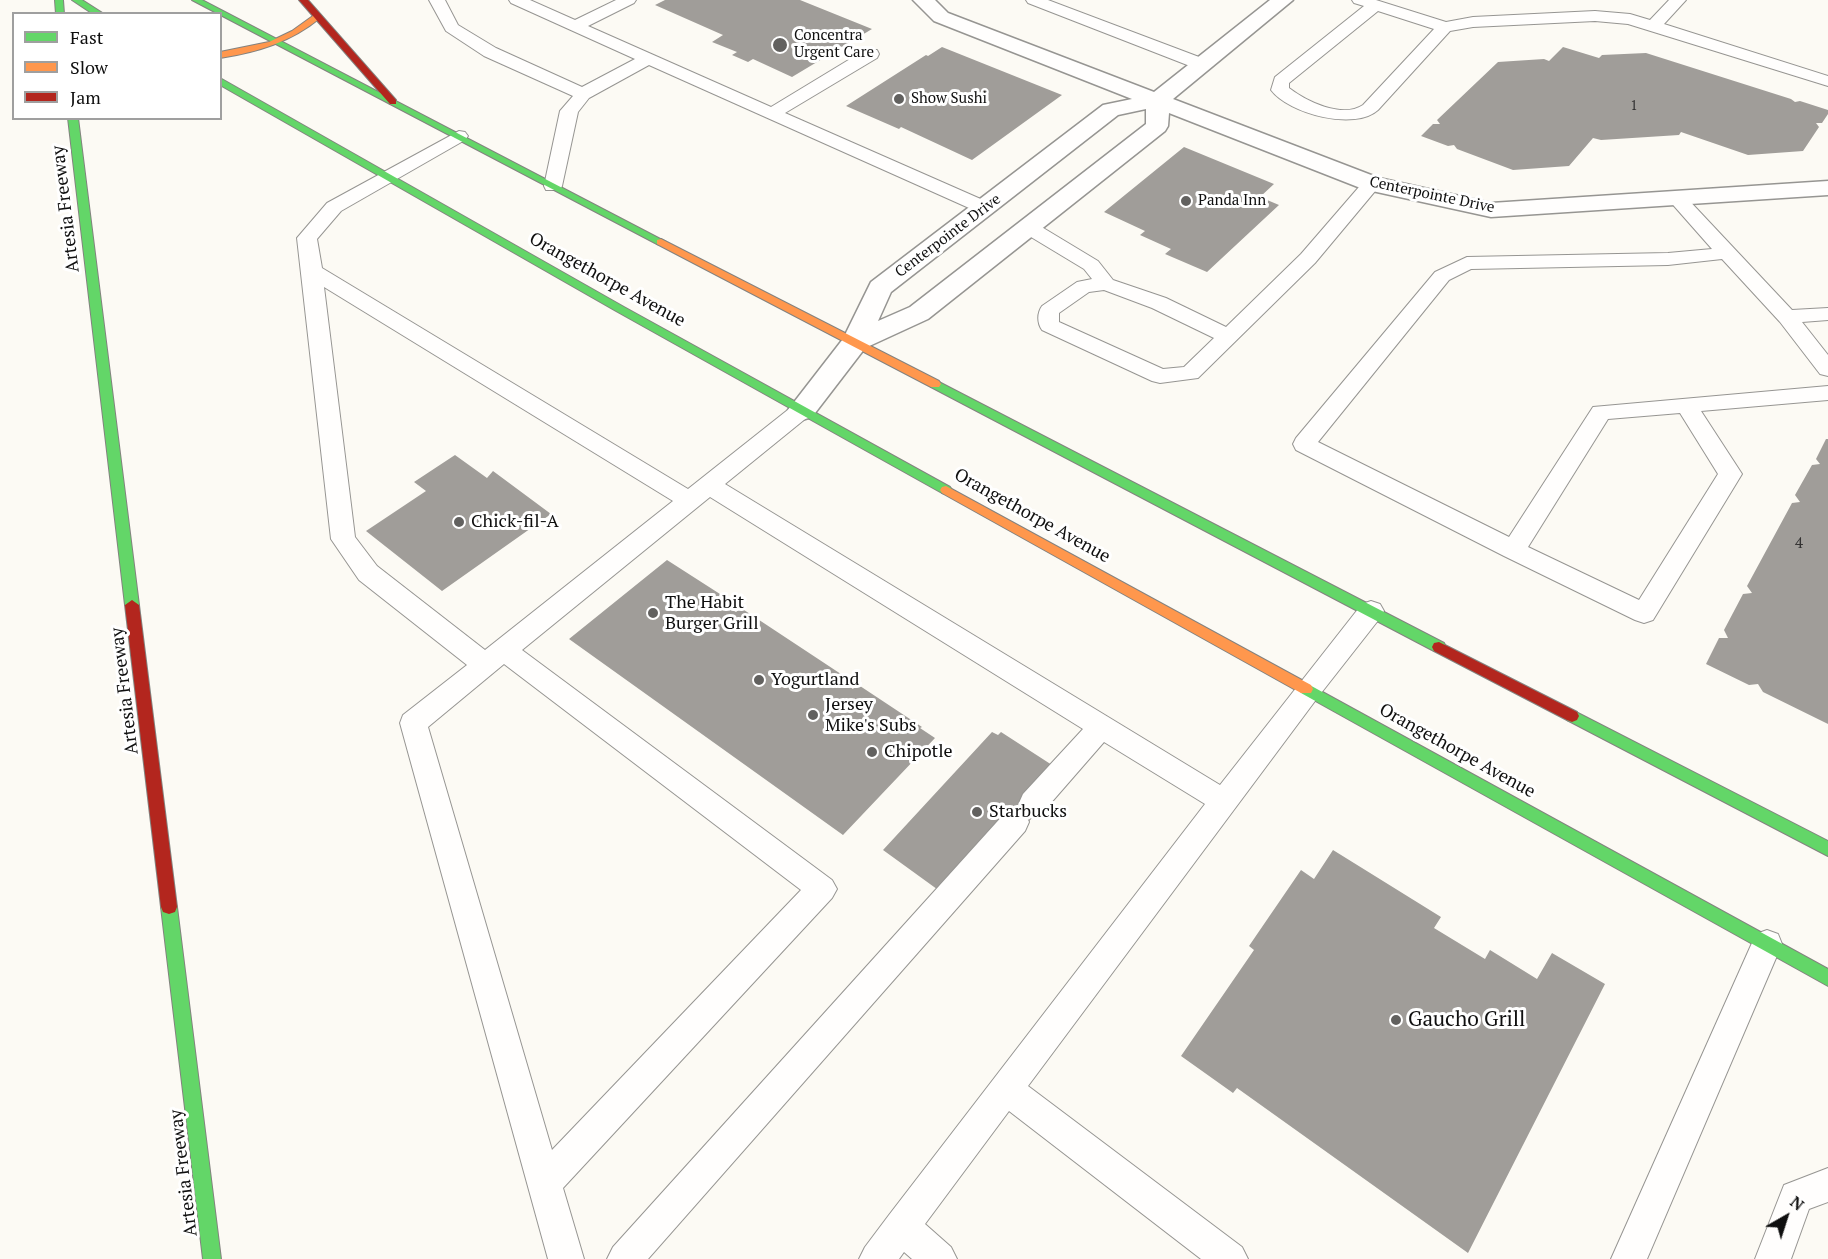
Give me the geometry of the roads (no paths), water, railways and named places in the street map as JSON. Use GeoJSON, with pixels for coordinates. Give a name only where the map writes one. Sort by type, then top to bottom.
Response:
{"type":"FeatureCollection","features":[{"type":"Feature","properties":{"kind":"main road"},"geometry":{"type":"LineString","coordinates":[[76,0],[97,12]]}},
{"type":"Feature","properties":{"kind":"main road"},"geometry":{"type":"LineString","coordinates":[[196,0],[219,12]]}},
{"type":"Feature","properties":{"kind":"main road"},"geometry":{"type":"LineString","coordinates":[[303,0],[393,102]]}},
{"type":"Feature","properties":{"kind":"main road"},"geometry":{"type":"LineString","coordinates":[[222,14],[1828,849]]}},
{"type":"Feature","properties":{"kind":"main road"},"geometry":{"type":"LineString","coordinates":[[222,55],[241,53],[278,43],[305,28],[316,16]]}},
{"type":"Feature","properties":{"kind":"main road","name":"Orangethorpe Avenue"},"geometry":{"type":"LineString","coordinates":[[222,82],[386,177],[802,410],[1828,978]]}},
{"type":"Feature","properties":{"kind":"main road","name":"Artesia Freeway"},"geometry":{"type":"LineString","coordinates":[[73,120],[212,1259]]}},
{"type":"Feature","properties":{"kind":"street","name":"Centerpointe Drive"},"geometry":{"type":"LineString","coordinates":[[923,0],[941,17],[1372,184],[1491,210],[1828,188]]}},
{"type":"Feature","properties":{"kind":"street","name":"Centerpointe Drive"},"geometry":{"type":"LineString","coordinates":[[802,410],[855,342],[880,288],[1111,110],[1158,100],[1283,0]]}},
{"type":"Feature","properties":{"kind":"street","name":"Centerpointe Drive"},"geometry":{"type":"LineString","coordinates":[[855,342],[919,313],[1157,126],[1158,100]]}},
{"type":"Feature","properties":{"kind":"lane"},"geometry":{"type":"LineString","coordinates":[[437,0],[452,28],[490,52],[583,94]]}},
{"type":"Feature","properties":{"kind":"lane"},"geometry":{"type":"LineString","coordinates":[[517,0],[985,208]]}},
{"type":"Feature","properties":{"kind":"lane"},"geometry":{"type":"LineString","coordinates":[[575,26],[628,0]]}},
{"type":"Feature","properties":{"kind":"lane"},"geometry":{"type":"LineString","coordinates":[[1653,26],[1678,0]]}},
{"type":"Feature","properties":{"kind":"lane"},"geometry":{"type":"LineString","coordinates":[[1038,1],[1201,64]]}},
{"type":"Feature","properties":{"kind":"lane"},"geometry":{"type":"LineString","coordinates":[[1445,27],[1363,113],[1347,115],[1328,112],[1289,97],[1280,90],[1281,81],[1368,3],[1445,27],[1473,22],[1595,16],[1630,19],[1828,81]]}},
{"type":"Feature","properties":{"kind":"lane"},"geometry":{"type":"LineString","coordinates":[[771,114],[871,54]]}},
{"type":"Feature","properties":{"kind":"lane"},"geometry":{"type":"LineString","coordinates":[[553,186],[569,111],[583,94],[646,59]]}},
{"type":"Feature","properties":{"kind":"lane"},"geometry":{"type":"LineString","coordinates":[[459,136],[334,207],[307,238],[343,539],[368,573],[494,658],[822,889],[545,1182]]}},
{"type":"Feature","properties":{"kind":"lane"},"geometry":{"type":"LineString","coordinates":[[1228,336],[1159,303],[1106,284],[1084,286],[1064,298],[1049,311],[1049,325],[1160,376],[1190,373],[1228,336],[1345,220],[1372,184]]}},
{"type":"Feature","properties":{"kind":"lane"},"geometry":{"type":"LineString","coordinates":[[1677,198],[1787,317],[1828,369]]}},
{"type":"Feature","properties":{"kind":"lane"},"geometry":{"type":"LineString","coordinates":[[1028,227],[1091,265],[1106,284]]}},
{"type":"Feature","properties":{"kind":"lane"},"geometry":{"type":"LineString","coordinates":[[1686,405],[1730,474],[1644,613],[1513,550],[1304,444],[1442,276],[1467,263],[1668,259],[1727,253]]}},
{"type":"Feature","properties":{"kind":"lane"},"geometry":{"type":"LineString","coordinates":[[312,271],[1102,726],[1223,801]]}},
{"type":"Feature","properties":{"kind":"lane"},"geometry":{"type":"LineString","coordinates":[[1787,317],[1828,314]]}},
{"type":"Feature","properties":{"kind":"lane"},"geometry":{"type":"LineString","coordinates":[[1513,550],[1601,412],[1828,393]]}},
{"type":"Feature","properties":{"kind":"lane"},"geometry":{"type":"LineString","coordinates":[[566,1259],[413,723],[802,410]]}},
{"type":"Feature","properties":{"kind":"lane"},"geometry":{"type":"LineString","coordinates":[[877,1259],[1308,689],[1371,611]]}},
{"type":"Feature","properties":{"kind":"lane"},"geometry":{"type":"LineString","coordinates":[[625,1259],[1102,726]]}},
{"type":"Feature","properties":{"kind":"lane"},"geometry":{"type":"LineString","coordinates":[[1629,1259],[1767,944]]}},
{"type":"Feature","properties":{"kind":"lane"},"geometry":{"type":"LineString","coordinates":[[1006,1089],[1230,1259]]}},
{"type":"Feature","properties":{"kind":"lane"},"geometry":{"type":"LineString","coordinates":[[1773,1259],[1796,1197],[1828,1185]]}},
{"type":"Feature","properties":{"kind":"lane"},"geometry":{"type":"LineString","coordinates":[[901,1227],[939,1259]]}},
{"type":"Feature","properties":{"kind":"place","name":"Concentra Urgent Care"},"geometry":{"type":"Point","coordinates":[780,45]}},
{"type":"Feature","properties":{"kind":"place","name":"Show Sushi"},"geometry":{"type":"Point","coordinates":[899,99]}},
{"type":"Feature","properties":{"kind":"place","name":"Panda Inn"},"geometry":{"type":"Point","coordinates":[1186,201]}},
{"type":"Feature","properties":{"kind":"place","name":"Chick-fil-A"},"geometry":{"type":"Point","coordinates":[459,522]}},
{"type":"Feature","properties":{"kind":"place","name":"The Habit Burger Grill"},"geometry":{"type":"Point","coordinates":[653,613]}},
{"type":"Feature","properties":{"kind":"place","name":"Yogurtland"},"geometry":{"type":"Point","coordinates":[759,680]}},
{"type":"Feature","properties":{"kind":"place","name":"Jersey Mike's Subs"},"geometry":{"type":"Point","coordinates":[813,715]}},
{"type":"Feature","properties":{"kind":"place","name":"Chipotle"},"geometry":{"type":"Point","coordinates":[872,752]}},
{"type":"Feature","properties":{"kind":"place","name":"Starbucks"},"geometry":{"type":"Point","coordinates":[977,812]}},
{"type":"Feature","properties":{"kind":"place","name":"Gaucho Grill"},"geometry":{"type":"Point","coordinates":[1396,1020]}}]}
